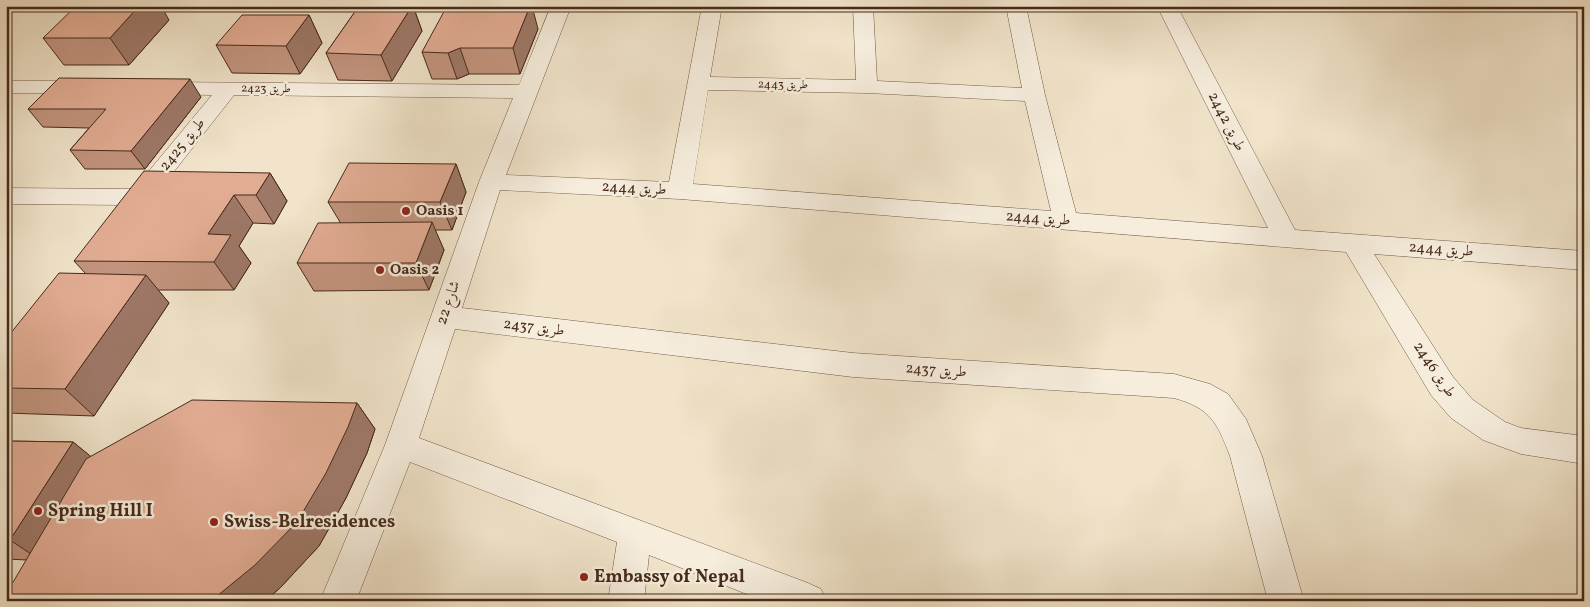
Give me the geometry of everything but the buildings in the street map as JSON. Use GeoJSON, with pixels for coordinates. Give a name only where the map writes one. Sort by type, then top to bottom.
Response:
{"type":"FeatureCollection","features":[{"type":"Feature","properties":{"kind":"street","name":"شارع 22"},"geometry":{"type":"LineString","coordinates":[[337,593],[400,445],[491,182],[561,6]]}},
{"type":"Feature","properties":{"kind":"street"},"geometry":{"type":"LineString","coordinates":[[680,191],[712,6]]}},
{"type":"Feature","properties":{"kind":"street"},"geometry":{"type":"LineString","coordinates":[[863,6],[867,87]]}},
{"type":"Feature","properties":{"kind":"street"},"geometry":{"type":"LineString","coordinates":[[1016,6],[1034,95],[1066,222]]}},
{"type":"Feature","properties":{"kind":"street","name":"طريق 2442"},"geometry":{"type":"LineString","coordinates":[[1167,6],[1286,237]]}},
{"type":"Feature","properties":{"kind":"street","name":"طريق 2443"},"geometry":{"type":"LineString","coordinates":[[699,83],[867,87],[1034,95]]}},
{"type":"Feature","properties":{"kind":"street"},"geometry":{"type":"LineString","coordinates":[[6,87],[103,88]]}},
{"type":"Feature","properties":{"kind":"street","name":"طريق 2423"},"geometry":{"type":"LineString","coordinates":[[142,88],[526,92]]}},
{"type":"Feature","properties":{"kind":"street","name":"طريق 2425"},"geometry":{"type":"LineString","coordinates":[[122,220],[229,88]]}},
{"type":"Feature","properties":{"kind":"street","name":"طريق 2444"},"geometry":{"type":"LineString","coordinates":[[491,182],[680,191],[1584,261]]}},
{"type":"Feature","properties":{"kind":"street"},"geometry":{"type":"LineString","coordinates":[[6,196],[141,197]]}},
{"type":"Feature","properties":{"kind":"street","name":"طريق 2446"},"geometry":{"type":"LineString","coordinates":[[1354,244],[1442,386],[1462,409],[1494,430],[1521,441],[1584,450]]}},
{"type":"Feature","properties":{"kind":"street","name":"طريق 2437"},"geometry":{"type":"LineString","coordinates":[[444,317],[853,365],[1174,386],[1199,393],[1217,403],[1235,428],[1246,456],[1286,601]]}},
{"type":"Feature","properties":{"kind":"street"},"geometry":{"type":"LineString","coordinates":[[400,445],[636,533],[808,601]]}},
{"type":"Feature","properties":{"kind":"street"},"geometry":{"type":"LineString","coordinates":[[626,601],[636,533]]}},
{"type":"Feature","properties":{"kind":"place","name":"Oasis 1"},"geometry":{"type":"Point","coordinates":[406,211]}},
{"type":"Feature","properties":{"kind":"place","name":"Oasis 2"},"geometry":{"type":"Point","coordinates":[380,270]}},
{"type":"Feature","properties":{"kind":"place","name":"Spring Hill I"},"geometry":{"type":"Point","coordinates":[38,511]}},
{"type":"Feature","properties":{"kind":"place","name":"Swiss-Belresidences"},"geometry":{"type":"Point","coordinates":[214,522]}},
{"type":"Feature","properties":{"kind":"place","name":"Embassy of Nepal"},"geometry":{"type":"Point","coordinates":[584,577]}}]}
